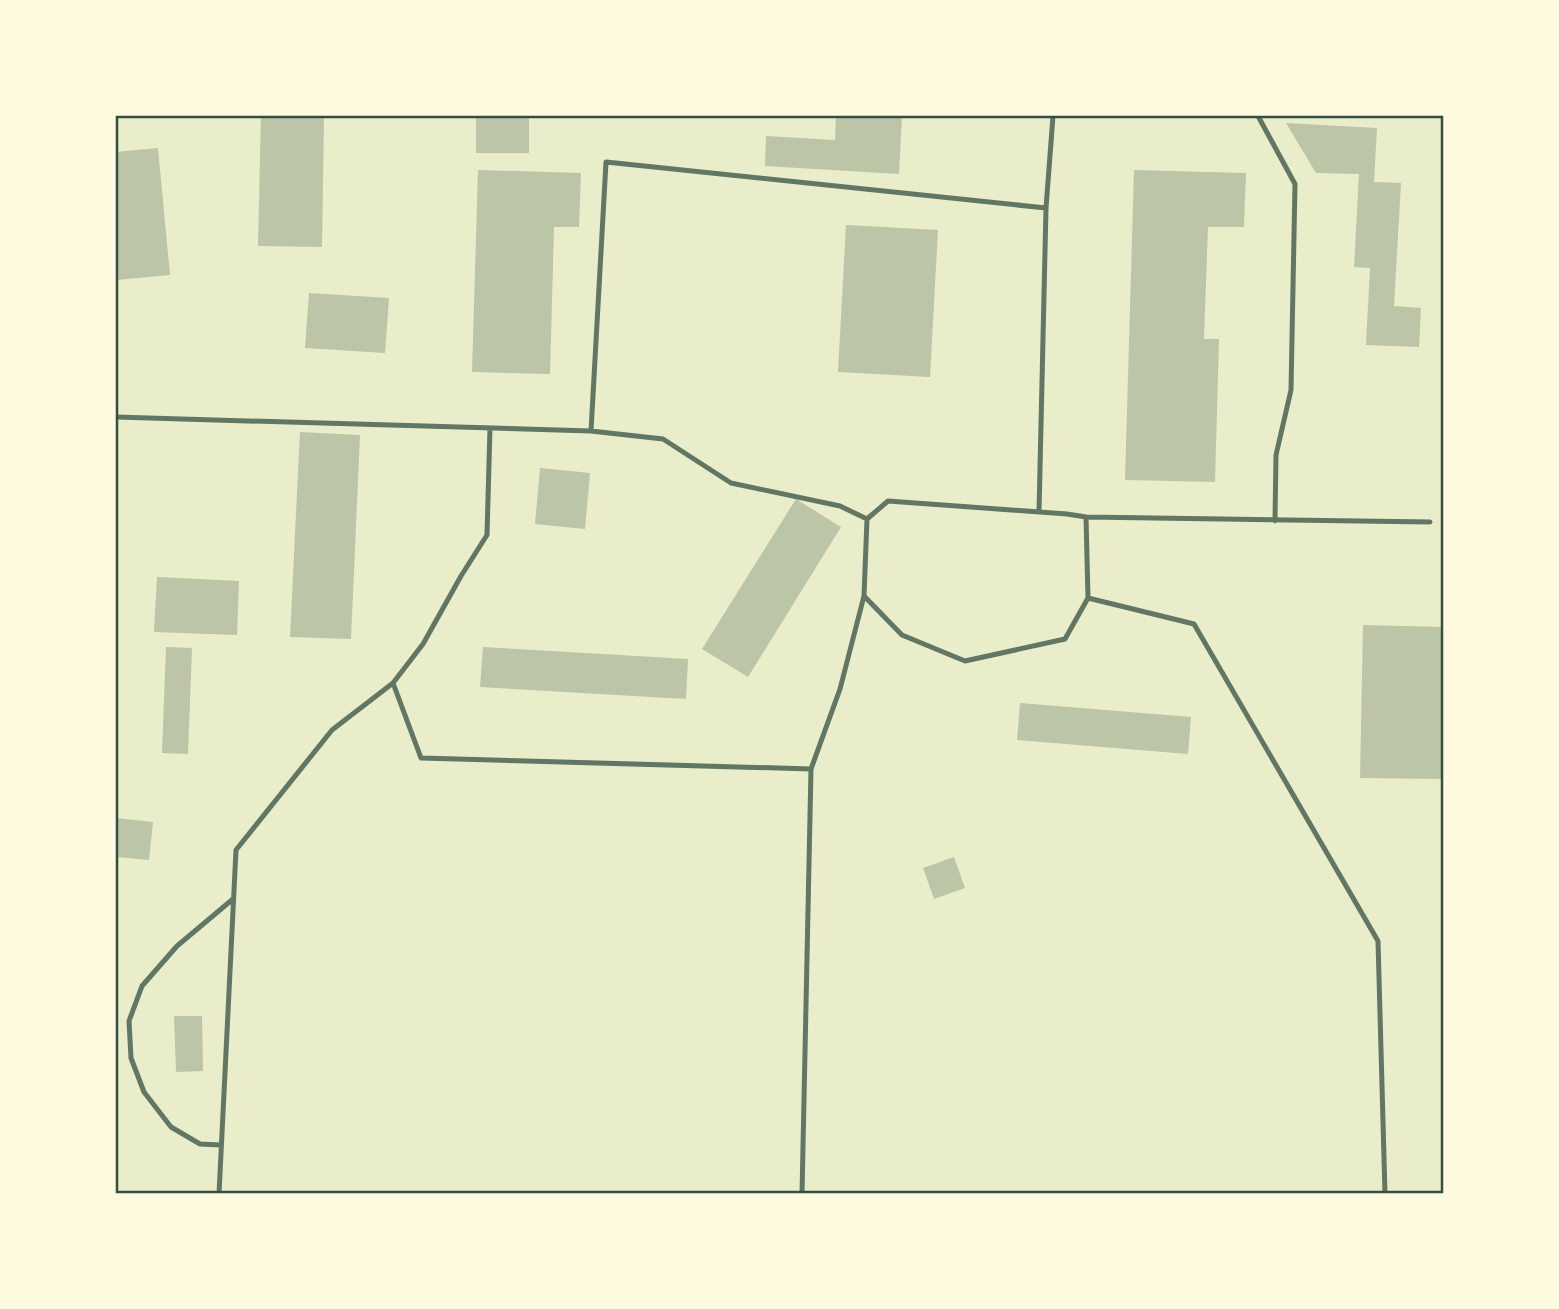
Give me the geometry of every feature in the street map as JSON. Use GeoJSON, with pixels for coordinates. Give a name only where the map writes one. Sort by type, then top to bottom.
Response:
{"type":"FeatureCollection","features":[{"type":"Feature","properties":{"kind":"lane"},"geometry":{"type":"LineString","coordinates":[[1039,512],[1046,208],[1053,116]]}},
{"type":"Feature","properties":{"kind":"lane"},"geometry":{"type":"LineString","coordinates":[[1258,116],[1295,184],[1292,390],[1276,455],[1275,521]]}},
{"type":"Feature","properties":{"kind":"lane"},"geometry":{"type":"LineString","coordinates":[[591,431],[606,162],[1046,208]]}},
{"type":"Feature","properties":{"kind":"lane"},"geometry":{"type":"LineString","coordinates":[[116,417],[591,431],[663,439],[731,483],[840,506],[867,519]]}},
{"type":"Feature","properties":{"kind":"lane"},"geometry":{"type":"LineString","coordinates":[[219,1194],[236,850],[332,730],[393,683],[423,645],[487,535],[491,428]]}},
{"type":"Feature","properties":{"kind":"lane"},"geometry":{"type":"LineString","coordinates":[[802,1194],[811,769],[840,689],[864,596],[867,519],[888,501],[1086,517],[1430,522]]}},
{"type":"Feature","properties":{"kind":"lane"},"geometry":{"type":"LineString","coordinates":[[864,596],[902,635],[965,660],[1065,639],[1088,598],[1086,517]]}},
{"type":"Feature","properties":{"kind":"lane"},"geometry":{"type":"LineString","coordinates":[[1088,598],[1194,624],[1378,941],[1385,1194]]}},
{"type":"Feature","properties":{"kind":"lane"},"geometry":{"type":"LineString","coordinates":[[393,683],[421,758],[811,769]]}},
{"type":"Feature","properties":{"kind":"lane"},"geometry":{"type":"LineString","coordinates":[[221,1145],[200,1144],[171,1127],[144,1092],[131,1058],[129,1021],[142,986],[177,946],[233,899]]}},
{"type":"Feature","properties":{"kind":"building"},"geometry":{"type":"Polygon","coordinates":[[[261,116],[324,116],[322,247],[258,246],[261,116]]]}},
{"type":"Feature","properties":{"kind":"building"},"geometry":{"type":"Polygon","coordinates":[[[476,116],[529,116],[529,153],[476,153],[476,116]]]}},
{"type":"Feature","properties":{"kind":"building"},"geometry":{"type":"Polygon","coordinates":[[[836,116],[902,116],[899,174],[765,166],[766,136],[835,140],[836,116]]]}},
{"type":"Feature","properties":{"kind":"building"},"geometry":{"type":"Polygon","coordinates":[[[1286,123],[1377,128],[1374,182],[1401,183],[1394,306],[1421,308],[1419,347],[1366,345],[1370,268],[1354,267],[1359,174],[1316,173],[1286,123]]]}},
{"type":"Feature","properties":{"kind":"building"},"geometry":{"type":"Polygon","coordinates":[[[158,148],[170,275],[116,280],[116,152],[158,148]]]}},
{"type":"Feature","properties":{"kind":"building"},"geometry":{"type":"Polygon","coordinates":[[[478,170],[581,173],[579,227],[554,227],[550,374],[472,372],[478,170]]]}},
{"type":"Feature","properties":{"kind":"building"},"geometry":{"type":"Polygon","coordinates":[[[1134,170],[1246,173],[1244,227],[1208,227],[1204,339],[1219,339],[1215,482],[1125,480],[1134,170]]]}},
{"type":"Feature","properties":{"kind":"building"},"geometry":{"type":"Polygon","coordinates":[[[846,225],[938,230],[930,377],[838,372],[846,225]]]}},
{"type":"Feature","properties":{"kind":"building"},"geometry":{"type":"Polygon","coordinates":[[[309,293],[389,298],[385,353],[305,348],[309,293]]]}},
{"type":"Feature","properties":{"kind":"building"},"geometry":{"type":"Polygon","coordinates":[[[300,432],[360,435],[351,639],[290,637],[300,432]]]}},
{"type":"Feature","properties":{"kind":"building"},"geometry":{"type":"Polygon","coordinates":[[[540,468],[590,473],[585,529],[535,524],[540,468]]]}},
{"type":"Feature","properties":{"kind":"building"},"geometry":{"type":"Polygon","coordinates":[[[796,499],[841,527],[748,677],[702,649],[796,499]]]}},
{"type":"Feature","properties":{"kind":"building"},"geometry":{"type":"Polygon","coordinates":[[[157,577],[239,581],[237,635],[154,632],[157,577]]]}},
{"type":"Feature","properties":{"kind":"building"},"geometry":{"type":"Polygon","coordinates":[[[1363,625],[1444,627],[1442,779],[1360,778],[1363,625]]]}},
{"type":"Feature","properties":{"kind":"building"},"geometry":{"type":"Polygon","coordinates":[[[166,647],[192,648],[188,754],[162,753],[166,647]]]}},
{"type":"Feature","properties":{"kind":"building"},"geometry":{"type":"Polygon","coordinates":[[[483,647],[688,659],[686,699],[480,687],[483,647]]]}},
{"type":"Feature","properties":{"kind":"building"},"geometry":{"type":"Polygon","coordinates":[[[1020,703],[1191,717],[1188,754],[1017,740],[1020,703]]]}},
{"type":"Feature","properties":{"kind":"building"},"geometry":{"type":"Polygon","coordinates":[[[116,818],[153,822],[149,860],[116,857],[116,818]]]}},
{"type":"Feature","properties":{"kind":"building"},"geometry":{"type":"Polygon","coordinates":[[[954,857],[965,888],[934,899],[923,868],[954,857]]]}},
{"type":"Feature","properties":{"kind":"building"},"geometry":{"type":"Polygon","coordinates":[[[174,1016],[202,1016],[203,1071],[176,1072],[174,1016]]]}}]}
